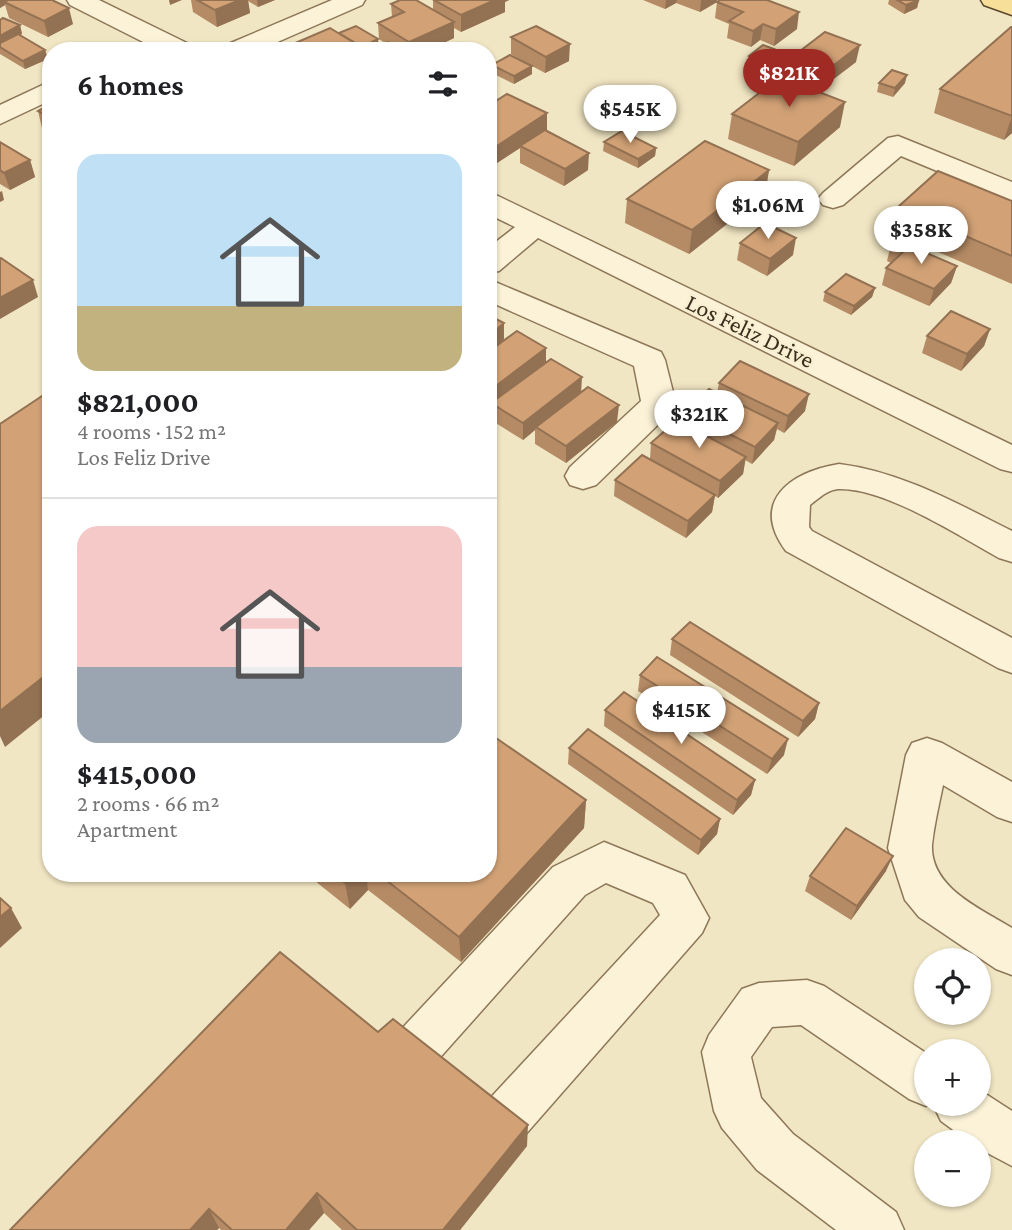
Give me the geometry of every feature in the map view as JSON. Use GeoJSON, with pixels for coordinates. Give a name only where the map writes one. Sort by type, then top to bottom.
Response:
{"type":"FeatureCollection","features":[{"type":"Feature","properties":{"kind":"main road"},"geometry":{"type":"LineString","coordinates":[[993,0],[1012,7]]}},
{"type":"Feature","properties":{"kind":"street"},"geometry":{"type":"LineString","coordinates":[[79,0],[163,42]]}},
{"type":"Feature","properties":{"kind":"street"},"geometry":{"type":"LineString","coordinates":[[256,42],[353,0]]}},
{"type":"Feature","properties":{"kind":"street"},"geometry":{"type":"LineString","coordinates":[[140,42],[151,36]]}},
{"type":"Feature","properties":{"kind":"street"},"geometry":{"type":"LineString","coordinates":[[0,116],[42,94]]}},
{"type":"Feature","properties":{"kind":"street"},"geometry":{"type":"LineString","coordinates":[[833,198],[898,144],[1012,193]]}},
{"type":"Feature","properties":{"kind":"street","name":"Los Feliz Drive"},"geometry":{"type":"LineString","coordinates":[[497,206],[1012,460]]}},
{"type":"Feature","properties":{"kind":"street"},"geometry":{"type":"LineString","coordinates":[[497,257],[535,225]]}},
{"type":"Feature","properties":{"kind":"street"},"geometry":{"type":"LineString","coordinates":[[497,293],[649,360],[659,404],[583,476]]}},
{"type":"Feature","properties":{"kind":"street"},"geometry":{"type":"LineString","coordinates":[[1012,548],[895,489],[856,477],[821,480],[793,500],[790,529],[799,541],[1012,657]]}},
{"type":"Feature","properties":{"kind":"street"},"geometry":{"type":"LineString","coordinates":[[1012,804],[928,755],[910,848],[921,886],[935,903],[1012,954]]}},
{"type":"Feature","properties":{"kind":"street"},"geometry":{"type":"LineString","coordinates":[[411,1054],[569,881],[604,862],[669,889],[686,918],[500,1125]]}},
{"type":"Feature","properties":{"kind":"street"},"geometry":{"type":"LineString","coordinates":[[878,1230],[775,1152],[739,1111],[726,1052],[760,1005],[807,1002],[914,1074]]}},
{"type":"Feature","properties":{"kind":"street"},"geometry":{"type":"LineString","coordinates":[[976,1116],[1012,1141]]}},
{"type":"Feature","properties":{"kind":"building"},"geometry":{"type":"Polygon","coordinates":[[[52,0],[69,8],[44,21],[4,2],[52,0]]]}},
{"type":"Feature","properties":{"kind":"building"},"geometry":{"type":"Polygon","coordinates":[[[197,0],[240,0],[215,10],[197,0]]]}},
{"type":"Feature","properties":{"kind":"building"},"geometry":{"type":"Polygon","coordinates":[[[400,0],[416,0],[454,22],[409,42],[378,23],[404,12],[391,4],[400,0]]]}},
{"type":"Feature","properties":{"kind":"building"},"geometry":{"type":"Polygon","coordinates":[[[434,0],[495,0],[461,15],[434,0]]]}},
{"type":"Feature","properties":{"kind":"building"},"geometry":{"type":"Polygon","coordinates":[[[767,0],[799,12],[776,29],[763,24],[753,31],[729,21],[743,12],[717,2],[767,0]]]}},
{"type":"Feature","properties":{"kind":"building"},"geometry":{"type":"Polygon","coordinates":[[[897,0],[919,0],[906,5],[897,0]]]}},
{"type":"Feature","properties":{"kind":"building"},"geometry":{"type":"Polygon","coordinates":[[[3,18],[20,25],[0,36],[0,20],[3,18]]]}},
{"type":"Feature","properties":{"kind":"building"},"geometry":{"type":"Polygon","coordinates":[[[356,26],[378,39],[372,42],[354,42],[339,33],[356,26]]]}},
{"type":"Feature","properties":{"kind":"building"},"geometry":{"type":"Polygon","coordinates":[[[536,26],[570,44],[546,57],[511,37],[536,26]]]}},
{"type":"Feature","properties":{"kind":"building"},"geometry":{"type":"Polygon","coordinates":[[[1011,27],[1012,116],[940,89],[1011,27]]]}},
{"type":"Feature","properties":{"kind":"building"},"geometry":{"type":"Polygon","coordinates":[[[330,28],[353,42],[298,42],[330,28]]]}},
{"type":"Feature","properties":{"kind":"building"},"geometry":{"type":"Polygon","coordinates":[[[825,32],[860,45],[834,65],[800,51],[825,32]]]}},
{"type":"Feature","properties":{"kind":"building"},"geometry":{"type":"Polygon","coordinates":[[[18,34],[42,48],[42,52],[23,61],[0,47],[0,43],[18,34]]]}},
{"type":"Feature","properties":{"kind":"building"},"geometry":{"type":"Polygon","coordinates":[[[763,45],[790,55],[776,66],[749,56],[763,45]]]}},
{"type":"Feature","properties":{"kind":"building"},"geometry":{"type":"Polygon","coordinates":[[[510,55],[532,66],[514,76],[497,68],[497,62],[510,55]]]}},
{"type":"Feature","properties":{"kind":"building"},"geometry":{"type":"Polygon","coordinates":[[[892,70],[907,75],[895,88],[879,83],[892,70]]]}},
{"type":"Feature","properties":{"kind":"building"},"geometry":{"type":"Polygon","coordinates":[[[780,77],[845,102],[798,142],[732,114],[780,77]]]}},
{"type":"Feature","properties":{"kind":"building"},"geometry":{"type":"Polygon","coordinates":[[[507,94],[547,113],[497,146],[497,100],[507,94]]]}},
{"type":"Feature","properties":{"kind":"building"},"geometry":{"type":"Polygon","coordinates":[[[545,130],[589,153],[565,169],[520,146],[545,130]]]}},
{"type":"Feature","properties":{"kind":"building"},"geometry":{"type":"Polygon","coordinates":[[[622,131],[656,148],[638,159],[604,142],[622,131]]]}},
{"type":"Feature","properties":{"kind":"building"},"geometry":{"type":"Polygon","coordinates":[[[705,141],[769,170],[692,230],[627,199],[705,141]]]}},
{"type":"Feature","properties":{"kind":"building"},"geometry":{"type":"Polygon","coordinates":[[[0,142],[30,160],[4,173],[0,170],[0,142]]]}},
{"type":"Feature","properties":{"kind":"building"},"geometry":{"type":"Polygon","coordinates":[[[938,171],[1012,201],[1012,256],[898,207],[938,171]]]}},
{"type":"Feature","properties":{"kind":"building"},"geometry":{"type":"Polygon","coordinates":[[[765,223],[796,238],[770,259],[740,243],[765,223]]]}},
{"type":"Feature","properties":{"kind":"building"},"geometry":{"type":"Polygon","coordinates":[[[896,240],[957,266],[934,289],[886,268],[905,250],[891,244],[896,240]]]}},
{"type":"Feature","properties":{"kind":"building"},"geometry":{"type":"Polygon","coordinates":[[[0,259],[33,280],[0,298],[0,259]]]}},
{"type":"Feature","properties":{"kind":"building"},"geometry":{"type":"Polygon","coordinates":[[[846,274],[875,288],[854,306],[825,292],[846,274]]]}},
{"type":"Feature","properties":{"kind":"building"},"geometry":{"type":"Polygon","coordinates":[[[951,311],[990,329],[967,354],[927,336],[951,311]]]}},
{"type":"Feature","properties":{"kind":"building"},"geometry":{"type":"Polygon","coordinates":[[[497,320],[504,323],[497,329],[497,320]]]}},
{"type":"Feature","properties":{"kind":"building"},"geometry":{"type":"Polygon","coordinates":[[[517,331],[546,348],[497,385],[497,345],[517,331]]]}},
{"type":"Feature","properties":{"kind":"building"},"geometry":{"type":"Polygon","coordinates":[[[551,359],[582,377],[523,423],[497,407],[497,399],[551,359]]]}},
{"type":"Feature","properties":{"kind":"building"},"geometry":{"type":"Polygon","coordinates":[[[740,361],[809,394],[788,416],[719,383],[740,361]]]}},
{"type":"Feature","properties":{"kind":"building"},"geometry":{"type":"Polygon","coordinates":[[[588,387],[619,405],[566,446],[536,427],[588,387]]]}},
{"type":"Feature","properties":{"kind":"building"},"geometry":{"type":"Polygon","coordinates":[[[709,389],[778,423],[755,447],[686,412],[709,389]]]}},
{"type":"Feature","properties":{"kind":"building"},"geometry":{"type":"Polygon","coordinates":[[[42,396],[42,678],[0,711],[0,424],[42,396]]]}},
{"type":"Feature","properties":{"kind":"building"},"geometry":{"type":"Polygon","coordinates":[[[677,420],[746,457],[720,481],[651,443],[677,420]]]}},
{"type":"Feature","properties":{"kind":"building"},"geometry":{"type":"Polygon","coordinates":[[[642,455],[715,495],[688,521],[615,480],[642,455]]]}},
{"type":"Feature","properties":{"kind":"building"},"geometry":{"type":"Polygon","coordinates":[[[690,622],[819,703],[803,721],[672,639],[690,622]]]}},
{"type":"Feature","properties":{"kind":"building"},"geometry":{"type":"Polygon","coordinates":[[[657,657],[788,739],[772,759],[640,675],[657,657]]]}},
{"type":"Feature","properties":{"kind":"building"},"geometry":{"type":"Polygon","coordinates":[[[624,692],[755,780],[737,800],[605,710],[624,692]]]}},
{"type":"Feature","properties":{"kind":"building"},"geometry":{"type":"Polygon","coordinates":[[[588,729],[720,819],[701,840],[569,748],[588,729]]]}},
{"type":"Feature","properties":{"kind":"building"},"geometry":{"type":"Polygon","coordinates":[[[497,739],[586,800],[459,937],[389,882],[497,882],[497,739]]]}},
{"type":"Feature","properties":{"kind":"building"},"geometry":{"type":"Polygon","coordinates":[[[846,828],[893,856],[857,906],[810,876],[846,828]]]}},
{"type":"Feature","properties":{"kind":"building"},"geometry":{"type":"Polygon","coordinates":[[[0,898],[11,908],[0,917],[0,898]]]}},
{"type":"Feature","properties":{"kind":"building"},"geometry":{"type":"Polygon","coordinates":[[[280,952],[378,1032],[393,1019],[528,1125],[443,1230],[357,1230],[317,1193],[286,1230],[232,1230],[209,1209],[190,1230],[10,1230],[280,952]]]}}]}
